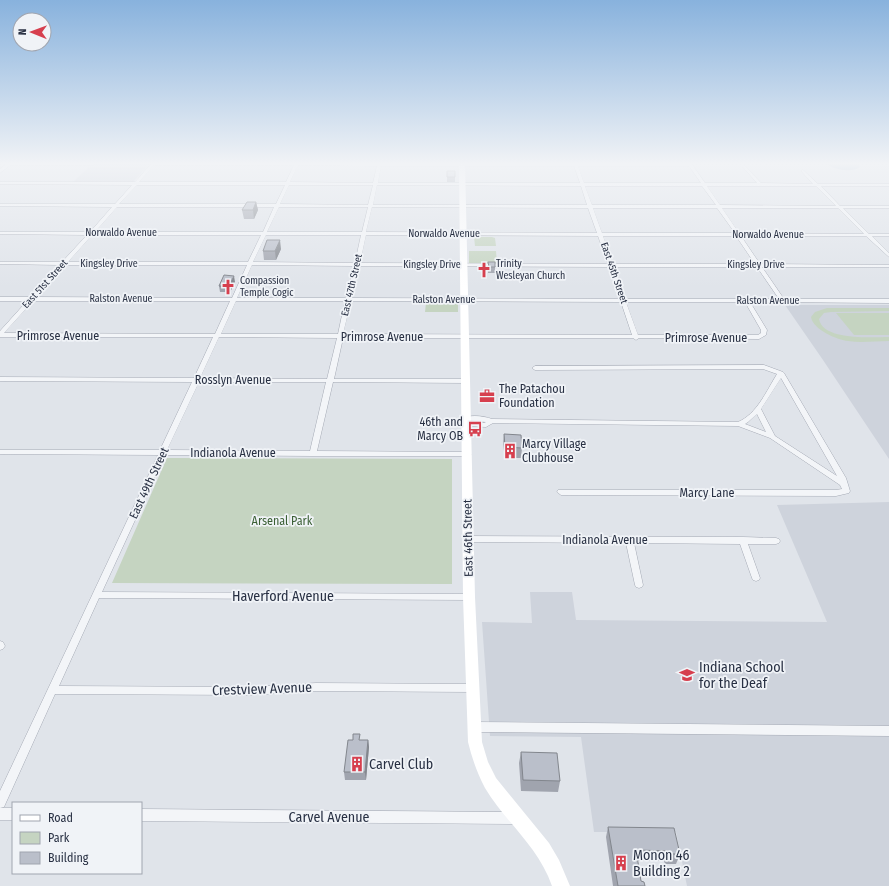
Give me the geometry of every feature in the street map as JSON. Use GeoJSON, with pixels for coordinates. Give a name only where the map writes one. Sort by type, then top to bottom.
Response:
{"type":"FeatureCollection","features":[{"type":"Feature","properties":{"kind":"main road","name":"East 46th Street"},"geometry":{"type":"LineString","coordinates":[[463,206],[469,596],[472,688],[477,754],[497,793],[542,848],[554,867],[561,886]]}},
{"type":"Feature","properties":{"kind":"street"},"geometry":{"type":"LineString","coordinates":[[717,204],[783,301]]}},
{"type":"Feature","properties":{"kind":"street"},"geometry":{"type":"LineString","coordinates":[[837,204],[889,256]]}},
{"type":"Feature","properties":{"kind":"street"},"geometry":{"type":"LineString","coordinates":[[0,205],[889,207]]}},
{"type":"Feature","properties":{"kind":"street","name":"East 51st Street"},"geometry":{"type":"LineString","coordinates":[[0,335],[116,206]]}},
{"type":"Feature","properties":{"kind":"street","name":"East 49th Street"},"geometry":{"type":"LineString","coordinates":[[0,803],[277,206]]}},
{"type":"Feature","properties":{"kind":"street","name":"East 47th Street"},"geometry":{"type":"LineString","coordinates":[[313,454],[370,206]]}},
{"type":"Feature","properties":{"kind":"street","name":"East 45th Street"},"geometry":{"type":"LineString","coordinates":[[591,207],[636,338]]}},
{"type":"Feature","properties":{"kind":"street","name":"Norwaldo Avenue"},"geometry":{"type":"LineString","coordinates":[[0,233],[889,235]]}},
{"type":"Feature","properties":{"kind":"street","name":"Kingsley Drive"},"geometry":{"type":"LineString","coordinates":[[0,263],[889,266]]}},
{"type":"Feature","properties":{"kind":"street","name":"Ralston Avenue"},"geometry":{"type":"LineString","coordinates":[[0,299],[889,301]]}},
{"type":"Feature","properties":{"kind":"street","name":"Primrose Avenue"},"geometry":{"type":"LineString","coordinates":[[0,335],[636,338],[752,338],[763,335],[764,330],[747,301]]}},
{"type":"Feature","properties":{"kind":"street"},"geometry":{"type":"LineString","coordinates":[[535,368],[764,367],[781,374],[842,478],[844,484]]}},
{"type":"Feature","properties":{"kind":"street"},"geometry":{"type":"LineString","coordinates":[[739,424],[746,421],[758,409],[781,374]]}},
{"type":"Feature","properties":{"kind":"street","name":"Rosslyn Avenue"},"geometry":{"type":"LineString","coordinates":[[0,379],[466,381]]}},
{"type":"Feature","properties":{"kind":"street"},"geometry":{"type":"LineString","coordinates":[[758,409],[772,437]]}},
{"type":"Feature","properties":{"kind":"street"},"geometry":{"type":"LineString","coordinates":[[466,422],[486,425],[491,422],[739,424],[772,437],[844,484]]}},
{"type":"Feature","properties":{"kind":"street","name":"Indianola Avenue"},"geometry":{"type":"LineString","coordinates":[[0,452],[467,454]]}},
{"type":"Feature","properties":{"kind":"street","name":"Marcy Lane"},"geometry":{"type":"LineString","coordinates":[[562,492],[836,493],[846,491],[844,484]]}},
{"type":"Feature","properties":{"kind":"street","name":"Indianola Avenue"},"geometry":{"type":"LineString","coordinates":[[468,539],[776,541]]}},
{"type":"Feature","properties":{"kind":"street"},"geometry":{"type":"LineString","coordinates":[[628,540],[639,585]]}},
{"type":"Feature","properties":{"kind":"street"},"geometry":{"type":"LineString","coordinates":[[743,540],[756,578]]}},
{"type":"Feature","properties":{"kind":"street","name":"Haverford Avenue"},"geometry":{"type":"LineString","coordinates":[[96,595],[469,596]]}},
{"type":"Feature","properties":{"kind":"street","name":"Crestview Avenue"},"geometry":{"type":"LineString","coordinates":[[52,690],[248,692],[316,687],[472,688]]}},
{"type":"Feature","properties":{"kind":"street"},"geometry":{"type":"LineString","coordinates":[[474,727],[889,731]]}},
{"type":"Feature","properties":{"kind":"street"},"geometry":{"type":"LineString","coordinates":[[0,814],[12,814]]}},
{"type":"Feature","properties":{"kind":"street","name":"Carvel Avenue"},"geometry":{"type":"LineString","coordinates":[[142,815],[516,818]]}},
{"type":"Feature","properties":{"kind":"shaded area"},"geometry":{"type":"Polygon","coordinates":[[[785,305],[889,305],[889,459],[823,360],[785,305]]]}},
{"type":"Feature","properties":{"kind":"shaded area","name":"Indiana School for the Deaf"},"geometry":{"type":"Polygon","coordinates":[[[889,502],[889,886],[687,886],[676,832],[594,832],[581,737],[490,736],[482,622],[532,623],[530,592],[572,592],[576,620],[827,622],[777,505],[889,502]]]}},
{"type":"Feature","properties":{"kind":"green space"},"geometry":{"type":"Polygon","coordinates":[[[474,237],[495,238],[496,246],[475,246],[474,237]]]}},
{"type":"Feature","properties":{"kind":"green space"},"geometry":{"type":"Polygon","coordinates":[[[469,251],[496,251],[497,263],[469,263],[469,251]]]}},
{"type":"Feature","properties":{"kind":"green space"},"geometry":{"type":"Polygon","coordinates":[[[426,303],[458,304],[458,312],[425,312],[426,303]]]}},
{"type":"Feature","properties":{"kind":"green space"},"geometry":{"type":"Polygon","coordinates":[[[827,308],[889,308],[889,311],[824,313],[819,319],[822,326],[829,331],[838,334],[860,337],[889,337],[889,341],[848,341],[826,334],[816,326],[811,317],[815,312],[827,308]]]}},
{"type":"Feature","properties":{"kind":"green space"},"geometry":{"type":"Polygon","coordinates":[[[836,313],[889,313],[889,335],[854,335],[836,313]]]}},
{"type":"Feature","properties":{"kind":"green space","name":"Arsenal Park"},"geometry":{"type":"Polygon","coordinates":[[[167,458],[452,459],[452,584],[112,583],[167,458]]]}},
{"type":"Feature","properties":{"kind":"building"},"geometry":{"type":"Polygon","coordinates":[[[246,204],[255,204],[253,210],[242,210],[246,204]]]}},
{"type":"Feature","properties":{"kind":"building"},"geometry":{"type":"Polygon","coordinates":[[[267,240],[280,240],[275,251],[263,251],[267,240]]]}},
{"type":"Feature","properties":{"kind":"building"},"geometry":{"type":"Polygon","coordinates":[[[488,262],[495,262],[495,267],[489,267],[488,262]]]}},
{"type":"Feature","properties":{"kind":"building"},"geometry":{"type":"Polygon","coordinates":[[[224,275],[234,276],[229,286],[219,286],[224,275]]]}},
{"type":"Feature","properties":{"kind":"building"},"geometry":{"type":"Polygon","coordinates":[[[504,434],[521,435],[522,448],[505,447],[504,434]]]}},
{"type":"Feature","properties":{"kind":"building","name":"Carvel Club"},"geometry":{"type":"Polygon","coordinates":[[[353,734],[360,734],[359,740],[368,740],[365,772],[344,772],[348,740],[353,740],[353,734]]]}},
{"type":"Feature","properties":{"kind":"building"},"geometry":{"type":"Polygon","coordinates":[[[521,752],[557,753],[560,781],[523,780],[521,752]]]}},
{"type":"Feature","properties":{"kind":"building","name":"Monon 46 Building 2"},"geometry":{"type":"Polygon","coordinates":[[[608,827],[674,828],[680,854],[669,854],[668,851],[636,850],[641,881],[644,882],[645,886],[618,886],[608,827]]]}},
{"type":"Feature","properties":{"kind":"place","name":"Trinity Wesleyan Church"},"geometry":{"type":"Point","coordinates":[484,270]}},
{"type":"Feature","properties":{"kind":"place","name":"Compassion Temple Cogic"},"geometry":{"type":"Point","coordinates":[228,287]}},
{"type":"Feature","properties":{"kind":"place","name":"The Patachou Foundation"},"geometry":{"type":"Point","coordinates":[487,396]}},
{"type":"Feature","properties":{"kind":"place","name":"46th and Marcy OB"},"geometry":{"type":"Point","coordinates":[475,429]}},
{"type":"Feature","properties":{"kind":"place","name":"Marcy Village Clubhouse"},"geometry":{"type":"Point","coordinates":[510,451]}},
{"type":"Feature","properties":{"kind":"place","name":"Indiana School for the Deaf"},"geometry":{"type":"Point","coordinates":[687,675]}},
{"type":"Feature","properties":{"kind":"place","name":"Carvel Club"},"geometry":{"type":"Point","coordinates":[357,764]}},
{"type":"Feature","properties":{"kind":"place","name":"Monon 46 Building 2"},"geometry":{"type":"Point","coordinates":[621,863]}}]}
